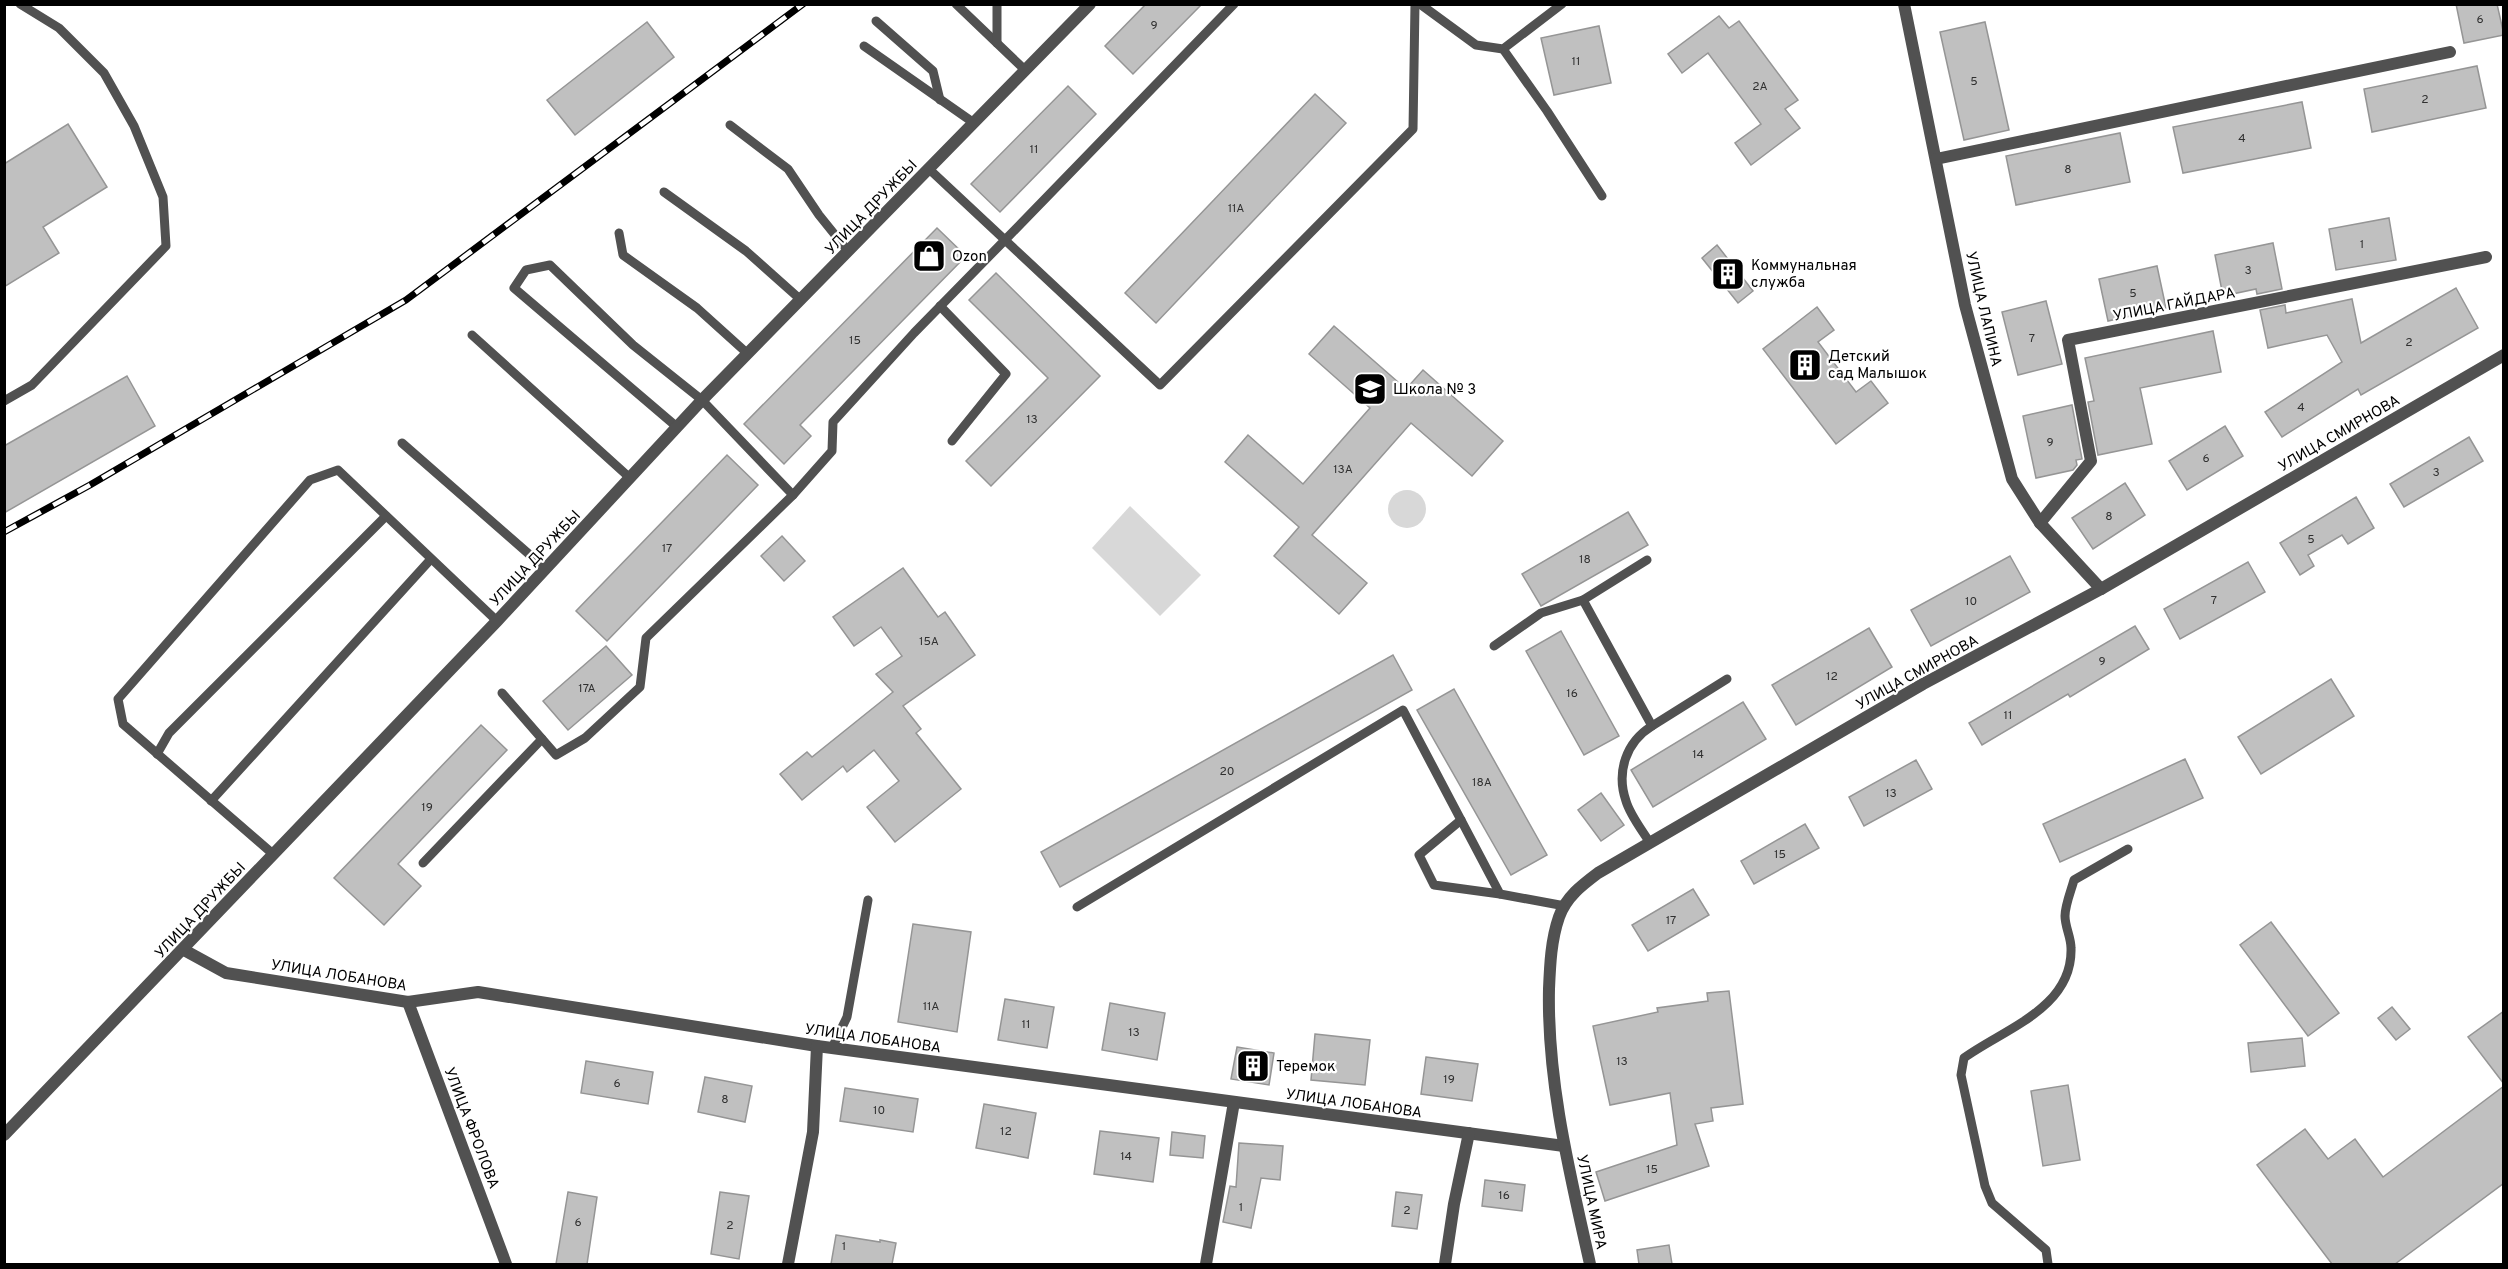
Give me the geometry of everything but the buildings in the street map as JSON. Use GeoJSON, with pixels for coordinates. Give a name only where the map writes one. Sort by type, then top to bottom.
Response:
{"type":"FeatureCollection","features":[{"type":"Feature","properties":{"kind":"street","name":"УЛИЦА ДРУЖБЫ"},"geometry":{"type":"LineString","coordinates":[[4,1135],[184,950],[497,621],[702,400],[1090,4]]}},
{"type":"Feature","properties":{"kind":"street","name":"УЛИЦА ЛАПИНА"},"geometry":{"type":"LineString","coordinates":[[1904,4],[1965,305],[2012,479],[2040,523],[2102,589]]}},
{"type":"Feature","properties":{"kind":"street"},"geometry":{"type":"LineString","coordinates":[[1936,159],[2450,52]]}},
{"type":"Feature","properties":{"kind":"street","name":"УЛИЦА ГАЙДАРА"},"geometry":{"type":"LineString","coordinates":[[2040,523],[2091,461],[2068,340],[2486,257]]}},
{"type":"Feature","properties":{"kind":"street","name":"УЛИЦА СМИРНОВА"},"geometry":{"type":"LineString","coordinates":[[1564,1146],[1548,1030],[1551,955],[1560,915],[1575,890],[1598,873],[1923,684],[2102,589],[2504,355]]}},
{"type":"Feature","properties":{"kind":"street","name":"УЛИЦА ЛОБАНОВА"},"geometry":{"type":"LineString","coordinates":[[184,950],[226,973],[408,1002],[478,992],[817,1046],[1564,1146]]}},
{"type":"Feature","properties":{"kind":"street","name":"УЛИЦА ФРОЛОВА"},"geometry":{"type":"LineString","coordinates":[[408,1002],[506,1264]]}},
{"type":"Feature","properties":{"kind":"street"},"geometry":{"type":"LineString","coordinates":[[788,1264],[813,1132],[817,1046]]}},
{"type":"Feature","properties":{"kind":"street"},"geometry":{"type":"LineString","coordinates":[[1206,1264],[1234,1102]]}},
{"type":"Feature","properties":{"kind":"street"},"geometry":{"type":"LineString","coordinates":[[1445,1264],[1454,1204],[1469,1133]]}},
{"type":"Feature","properties":{"kind":"street","name":"УЛИЦА МИРА"},"geometry":{"type":"LineString","coordinates":[[1564,1146],[1590,1264]]}},
{"type":"Feature","properties":{"kind":"lane"},"geometry":{"type":"LineString","coordinates":[[4,401],[32,385],[166,246],[163,197],[134,126],[104,73],[59,28],[20,4]]}},
{"type":"Feature","properties":{"kind":"lane"},"geometry":{"type":"LineString","coordinates":[[956,4],[1025,70]]}},
{"type":"Feature","properties":{"kind":"lane"},"geometry":{"type":"LineString","coordinates":[[997,4],[997,43]]}},
{"type":"Feature","properties":{"kind":"lane"},"geometry":{"type":"LineString","coordinates":[[502,693],[556,755],[585,738],[640,687],[646,639],[793,495],[832,451],[833,422],[940,306],[1234,4]]}},
{"type":"Feature","properties":{"kind":"lane"},"geometry":{"type":"LineString","coordinates":[[928,169],[1160,385],[1413,129],[1415,4]]}},
{"type":"Feature","properties":{"kind":"lane"},"geometry":{"type":"LineString","coordinates":[[1420,4],[1476,45],[1503,49],[1562,4]]}},
{"type":"Feature","properties":{"kind":"lane"},"geometry":{"type":"LineString","coordinates":[[876,21],[933,71],[940,100]]}},
{"type":"Feature","properties":{"kind":"lane"},"geometry":{"type":"LineString","coordinates":[[864,46],[974,123]]}},
{"type":"Feature","properties":{"kind":"lane"},"geometry":{"type":"LineString","coordinates":[[1503,49],[1547,111],[1602,196]]}},
{"type":"Feature","properties":{"kind":"lane"},"geometry":{"type":"LineString","coordinates":[[730,125],[788,169],[819,215],[848,251]]}},
{"type":"Feature","properties":{"kind":"lane"},"geometry":{"type":"LineString","coordinates":[[664,192],[746,250],[801,300]]}},
{"type":"Feature","properties":{"kind":"lane"},"geometry":{"type":"LineString","coordinates":[[619,233],[623,255],[697,308],[748,354]]}},
{"type":"Feature","properties":{"kind":"lane"},"geometry":{"type":"LineString","coordinates":[[677,427],[514,288],[526,270],[550,265],[633,345],[702,400],[793,495]]}},
{"type":"Feature","properties":{"kind":"lane"},"geometry":{"type":"LineString","coordinates":[[940,306],[1006,374],[952,441]]}},
{"type":"Feature","properties":{"kind":"lane"},"geometry":{"type":"LineString","coordinates":[[472,335],[630,478]]}},
{"type":"Feature","properties":{"kind":"lane"},"geometry":{"type":"LineString","coordinates":[[402,443],[546,569]]}},
{"type":"Feature","properties":{"kind":"lane"},"geometry":{"type":"LineString","coordinates":[[273,854],[123,724],[118,699],[310,480],[338,470],[497,621]]}},
{"type":"Feature","properties":{"kind":"lane"},"geometry":{"type":"LineString","coordinates":[[157,754],[169,733],[386,516]]}},
{"type":"Feature","properties":{"kind":"lane"},"geometry":{"type":"LineString","coordinates":[[211,801],[431,559]]}},
{"type":"Feature","properties":{"kind":"lane"},"geometry":{"type":"LineString","coordinates":[[1494,646],[1541,613],[1583,600],[1647,560]]}},
{"type":"Feature","properties":{"kind":"lane"},"geometry":{"type":"LineString","coordinates":[[1583,600],[1652,726]]}},
{"type":"Feature","properties":{"kind":"lane"},"geometry":{"type":"LineString","coordinates":[[1650,843],[1626,801],[1622,765],[1640,734],[1727,679]]}},
{"type":"Feature","properties":{"kind":"lane"},"geometry":{"type":"LineString","coordinates":[[1077,907],[1403,710],[1500,894]]}},
{"type":"Feature","properties":{"kind":"lane"},"geometry":{"type":"LineString","coordinates":[[423,862],[542,739]]}},
{"type":"Feature","properties":{"kind":"lane"},"geometry":{"type":"LineString","coordinates":[[1461,820],[1419,855],[1434,885],[1565,906]]}},
{"type":"Feature","properties":{"kind":"lane"},"geometry":{"type":"LineString","coordinates":[[2048,1264],[2046,1250],[1992,1203],[1984,1186],[1961,1075],[1964,1058],[2014,1029],[2040,1010],[2064,983],[2071,949],[2065,916],[2074,880],[2128,849]]}},
{"type":"Feature","properties":{"kind":"lane"},"geometry":{"type":"LineString","coordinates":[[832,1048],[848,1017],[868,900]]}},
{"type":"Feature","properties":{"kind":"shaded area"},"geometry":{"type":"Polygon","coordinates":[[[1407,490],[1420,496],[1426,509],[1420,522],[1407,528],[1394,522],[1388,509],[1394,496],[1407,490]]]}},
{"type":"Feature","properties":{"kind":"shaded area"},"geometry":{"type":"Polygon","coordinates":[[[1130,506],[1201,575],[1160,616],[1092,548],[1130,506]]]}},
{"type":"Feature","properties":{"kind":"railway"},"geometry":{"type":"LineString","coordinates":[[4,532],[90,485],[406,300],[803,4]]}},
{"type":"Feature","properties":{"kind":"place","name":"Ozon"},"geometry":{"type":"Point","coordinates":[929,256]}},
{"type":"Feature","properties":{"kind":"place","name":"Коммунальная служба"},"geometry":{"type":"Point","coordinates":[1728,274]}},
{"type":"Feature","properties":{"kind":"place","name":"Детский сад Малышок"},"geometry":{"type":"Point","coordinates":[1805,365]}},
{"type":"Feature","properties":{"kind":"place","name":"Школа № 3"},"geometry":{"type":"Point","coordinates":[1370,389]}},
{"type":"Feature","properties":{"kind":"place","name":"Теремок"},"geometry":{"type":"Point","coordinates":[1253,1066]}}]}
